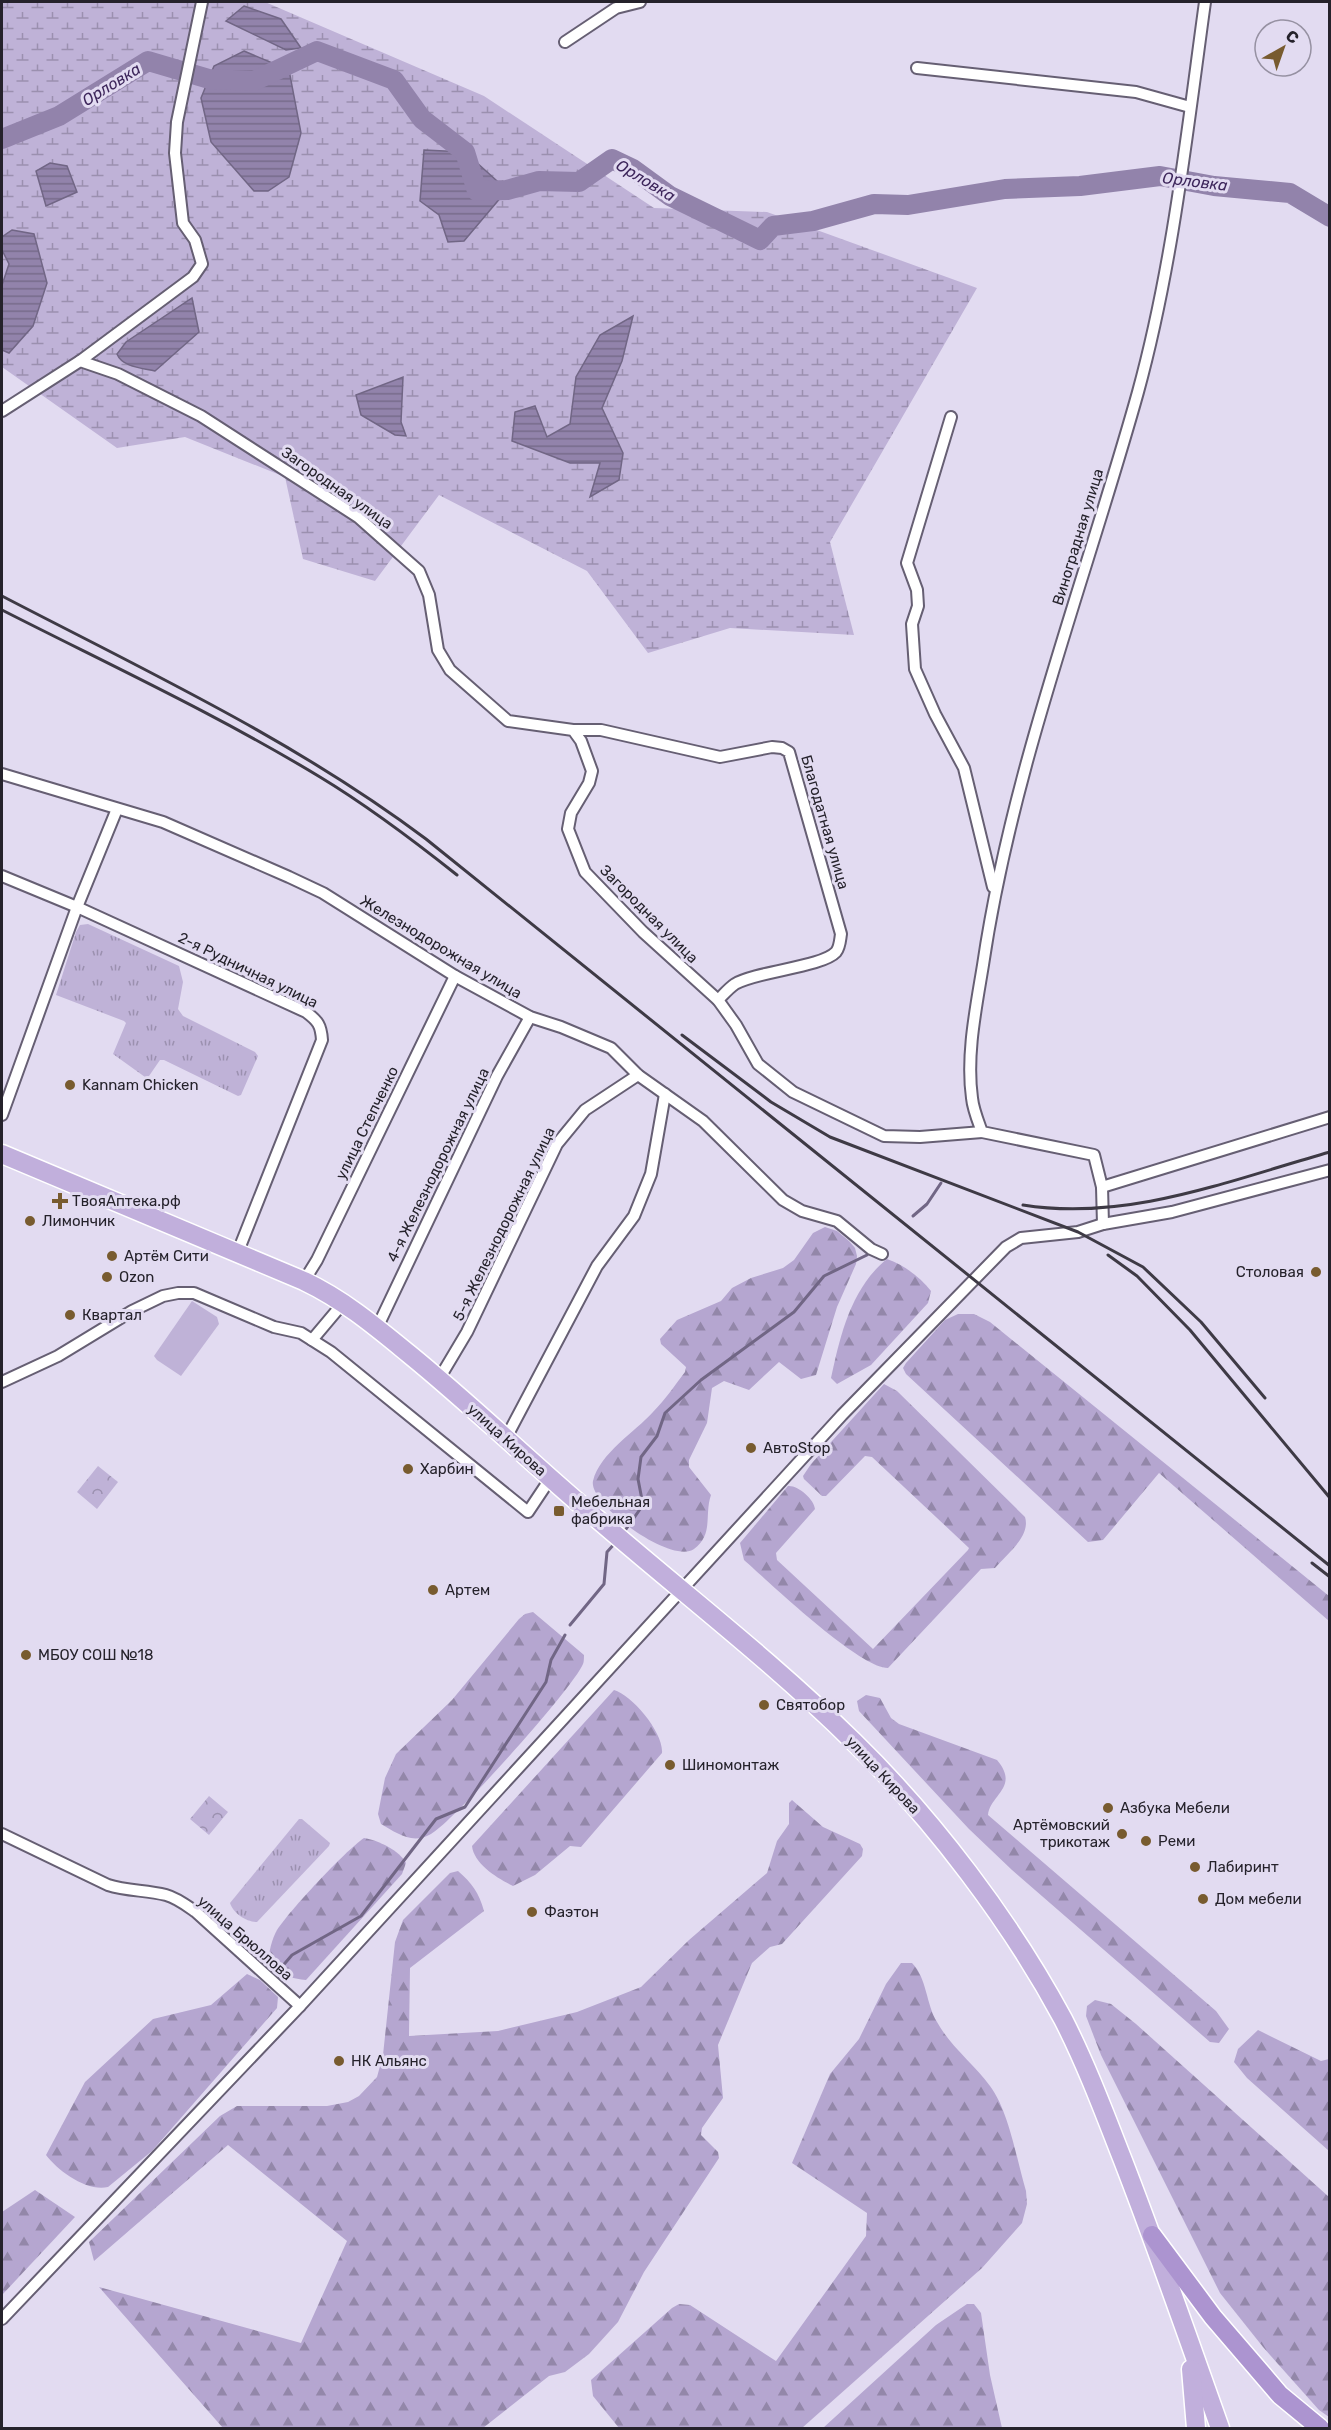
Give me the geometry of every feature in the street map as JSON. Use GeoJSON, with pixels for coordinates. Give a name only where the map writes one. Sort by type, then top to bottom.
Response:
{"type":"FeatureCollection","features":[{"type":"Feature","properties":{"kind":"highway"},"geometry":{"type":"LineString","coordinates":[[1152,2235],[1213,2317],[1280,2395],[1320,2428]]}},
{"type":"Feature","properties":{"kind":"main road","name":"улица Кирова"},"geometry":{"type":"LineString","coordinates":[[2,1154],[304,1281],[344,1302],[439,1379],[550,1479],[764,1660],[856,1743],[938,1835],[1016,1942],[1064,2021],[1105,2115],[1181,2317]]}},
{"type":"Feature","properties":{"kind":"main road"},"geometry":{"type":"LineString","coordinates":[[1181,2317],[1192,2375],[1196,2428]]}},
{"type":"Feature","properties":{"kind":"main road"},"geometry":{"type":"LineString","coordinates":[[1181,2317],[1220,2428]]}},
{"type":"Feature","properties":{"kind":"street"},"geometry":{"type":"LineString","coordinates":[[2,411],[80,361],[193,277],[202,264],[195,240],[183,223],[175,153],[177,122],[202,2]]}},
{"type":"Feature","properties":{"kind":"street"},"geometry":{"type":"LineString","coordinates":[[565,42],[616,8],[640,2]]}},
{"type":"Feature","properties":{"kind":"street"},"geometry":{"type":"LineString","coordinates":[[917,68],[1136,92],[1190,107],[1206,2]]}},
{"type":"Feature","properties":{"kind":"street","name":"Виноградная улица"},"geometry":{"type":"LineString","coordinates":[[982,1132],[972,1101],[970,1066],[994,890],[1051,676],[1138,390],[1164,273],[1184,163],[1190,107]]}},
{"type":"Feature","properties":{"kind":"street","name":"Загородная улица"},"geometry":{"type":"LineString","coordinates":[[80,361],[118,374],[201,416],[358,517],[419,571],[429,595],[438,650],[450,670],[508,721],[573,730],[581,741],[592,771],[589,783],[571,813],[568,829],[585,872],[643,932],[718,1000],[736,1025],[758,1064],[793,1092],[884,1136],[920,1137],[982,1132]]}},
{"type":"Feature","properties":{"kind":"street","name":"Виноградная улица"},"geometry":{"type":"LineString","coordinates":[[951,417],[907,563],[917,590],[918,606],[912,624],[915,669],[935,714],[964,768],[994,890]]}},
{"type":"Feature","properties":{"kind":"street","name":"Благодатная улица"},"geometry":{"type":"LineString","coordinates":[[573,730],[601,730],[720,757],[772,747],[782,747],[789,752],[841,934],[840,946],[835,953],[825,959],[762,974],[734,985],[718,1000]]}},
{"type":"Feature","properties":{"kind":"street","name":"Железнодорожная улица"},"geometry":{"type":"LineString","coordinates":[[2,774],[163,822],[323,893],[455,976],[530,1017],[611,1048],[638,1075],[703,1121],[783,1200],[802,1211],[837,1221],[870,1249],[882,1254]]}},
{"type":"Feature","properties":{"kind":"street"},"geometry":{"type":"LineString","coordinates":[[2,1115],[77,907],[117,809]]}},
{"type":"Feature","properties":{"kind":"street","name":"2-я Рудничная улица"},"geometry":{"type":"LineString","coordinates":[[2,876],[77,907],[306,1012],[321,1027],[322,1040],[237,1254]]}},
{"type":"Feature","properties":{"kind":"street","name":"улица Степченко"},"geometry":{"type":"LineString","coordinates":[[304,1281],[317,1260],[455,976]]}},
{"type":"Feature","properties":{"kind":"street","name":"4-я Железнодорожная улица"},"geometry":{"type":"LineString","coordinates":[[377,1328],[497,1076],[530,1017]]}},
{"type":"Feature","properties":{"kind":"street","name":"5-я Железнодорожная улица"},"geometry":{"type":"LineString","coordinates":[[439,1379],[467,1332],[557,1144],[585,1110],[638,1075]]}},
{"type":"Feature","properties":{"kind":"street"},"geometry":{"type":"LineString","coordinates":[[506,1438],[597,1266],[633,1216],[651,1174],[665,1094]]}},
{"type":"Feature","properties":{"kind":"street"},"geometry":{"type":"LineString","coordinates":[[1102,1187],[1329,1117]]}},
{"type":"Feature","properties":{"kind":"street"},"geometry":{"type":"LineString","coordinates":[[982,1132],[1094,1155],[1102,1187],[1103,1224]]}},
{"type":"Feature","properties":{"kind":"street"},"geometry":{"type":"LineString","coordinates":[[2,2319],[300,2006],[885,1369],[1006,1246],[1021,1238],[1078,1232],[1103,1224],[1173,1212],[1329,1170]]}},
{"type":"Feature","properties":{"kind":"street"},"geometry":{"type":"LineString","coordinates":[[3,1382],[58,1356],[132,1311],[163,1296],[194,1293],[274,1328],[301,1334],[331,1352],[528,1512],[550,1479]]}},
{"type":"Feature","properties":{"kind":"street"},"geometry":{"type":"LineString","coordinates":[[312,1340],[344,1302]]}},
{"type":"Feature","properties":{"kind":"street","name":"улица Брюллова"},"geometry":{"type":"LineString","coordinates":[[2,1834],[108,1885],[125,1891],[154,1893],[176,1899],[196,1911],[300,2006]]}},
{"type":"Feature","properties":{"kind":"green space"},"geometry":{"type":"Polygon","coordinates":[[[2,2],[265,2],[484,96],[654,208],[767,212],[977,288],[830,542],[854,635],[730,628],[648,653],[587,571],[439,495],[375,581],[303,559],[285,477],[185,437],[117,448],[2,367],[2,2]]]}},
{"type":"Feature","properties":{"kind":"green space"},"geometry":{"type":"Polygon","coordinates":[[[88,924],[179,966],[183,982],[178,1009],[183,1016],[255,1052],[258,1056],[241,1095],[238,1096],[164,1060],[160,1060],[149,1076],[145,1077],[113,1054],[126,1023],[124,1021],[56,995],[76,932],[80,925],[88,924]]]}},
{"type":"Feature","properties":{"kind":"green space"},"geometry":{"type":"Polygon","coordinates":[[[825,1227],[837,1231],[849,1241],[855,1248],[857,1256],[856,1264],[837,1307],[816,1375],[801,1379],[779,1362],[749,1390],[724,1381],[712,1388],[707,1423],[689,1460],[689,1467],[711,1495],[704,1537],[694,1549],[683,1552],[651,1541],[633,1530],[603,1504],[595,1491],[593,1481],[610,1452],[646,1420],[685,1372],[686,1367],[661,1344],[660,1339],[677,1320],[721,1301],[732,1288],[751,1278],[783,1268],[794,1260],[813,1233],[825,1227]]]}},
{"type":"Feature","properties":{"kind":"green space"},"geometry":{"type":"Polygon","coordinates":[[[887,1259],[917,1276],[927,1286],[931,1291],[928,1303],[871,1365],[837,1384],[831,1378],[838,1346],[849,1314],[864,1284],[887,1259]]]}},
{"type":"Feature","properties":{"kind":"green space"},"geometry":{"type":"Polygon","coordinates":[[[192,1301],[217,1317],[219,1324],[181,1376],[154,1356],[192,1301]]]}},
{"type":"Feature","properties":{"kind":"green space"},"geometry":{"type":"Polygon","coordinates":[[[958,1314],[974,1314],[990,1322],[1329,1596],[1329,1621],[1159,1473],[1103,1540],[1088,1542],[906,1374],[903,1368],[906,1363],[945,1320],[958,1314]]]}},
{"type":"Feature","properties":{"kind":"green space"},"geometry":{"type":"Polygon","coordinates":[[[884,1384],[897,1391],[1025,1517],[1026,1524],[1025,1531],[1017,1544],[995,1568],[981,1569],[888,1668],[857,1654],[815,1623],[744,1560],[740,1543],[788,1486],[805,1493],[815,1509],[776,1553],[777,1560],[873,1649],[968,1550],[969,1548],[872,1457],[865,1456],[826,1496],[822,1496],[804,1479],[803,1476],[811,1464],[884,1384]]]}},
{"type":"Feature","properties":{"kind":"green space"},"geometry":{"type":"Polygon","coordinates":[[[98,1466],[118,1482],[97,1509],[77,1492],[98,1466]]]}},
{"type":"Feature","properties":{"kind":"green space"},"geometry":{"type":"Polygon","coordinates":[[[533,1612],[584,1655],[583,1663],[575,1677],[487,1781],[431,1834],[417,1838],[405,1837],[381,1824],[378,1814],[385,1778],[396,1754],[452,1700],[519,1619],[533,1612]]]}},
{"type":"Feature","properties":{"kind":"green space"},"geometry":{"type":"Polygon","coordinates":[[[614,1690],[629,1699],[646,1716],[658,1735],[662,1753],[581,1847],[570,1846],[535,1875],[513,1886],[500,1879],[477,1859],[472,1846],[614,1690]]]}},
{"type":"Feature","properties":{"kind":"green space"},"geometry":{"type":"Polygon","coordinates":[[[866,1695],[880,1698],[891,1718],[899,1724],[997,1760],[1006,1777],[1005,1784],[993,1802],[988,1815],[1216,2011],[1229,2029],[1219,2043],[1210,2042],[1012,1870],[969,1829],[859,1711],[857,1701],[866,1695]]]}},
{"type":"Feature","properties":{"kind":"green space"},"geometry":{"type":"Polygon","coordinates":[[[209,1796],[228,1812],[209,1835],[190,1819],[209,1796]]]}},
{"type":"Feature","properties":{"kind":"green space"},"geometry":{"type":"Polygon","coordinates":[[[792,1800],[823,1827],[860,1844],[863,1849],[862,1856],[782,1944],[770,1947],[752,1963],[718,2045],[723,2098],[702,2128],[701,2135],[718,2152],[719,2158],[644,2272],[618,2322],[589,2354],[565,2372],[549,2376],[483,2428],[223,2428],[99,2287],[301,2343],[347,2241],[228,2145],[94,2261],[89,2242],[220,2116],[237,2106],[327,2106],[348,2102],[359,2096],[377,2077],[383,2055],[395,1942],[403,1920],[450,1873],[458,1871],[467,1880],[480,1899],[484,1911],[410,1968],[409,2036],[498,2031],[577,2012],[641,1987],[689,1940],[767,1873],[777,1841],[789,1824],[789,1803],[792,1800]]]}},
{"type":"Feature","properties":{"kind":"green space"},"geometry":{"type":"Polygon","coordinates":[[[299,1819],[302,1819],[330,1843],[329,1846],[257,1922],[244,1919],[230,1903],[299,1819]]]}},
{"type":"Feature","properties":{"kind":"green space"},"geometry":{"type":"Polygon","coordinates":[[[364,1838],[382,1844],[399,1854],[406,1863],[402,1874],[306,1980],[280,1973],[272,1966],[269,1959],[277,1930],[318,1882],[364,1838]]]}},
{"type":"Feature","properties":{"kind":"green space"},"geometry":{"type":"Polygon","coordinates":[[[901,1963],[912,1963],[917,1969],[933,2015],[942,2031],[997,2096],[1012,2137],[1026,2191],[1027,2204],[1022,2223],[982,2268],[802,2428],[619,2428],[593,2396],[591,2380],[672,2308],[679,2304],[690,2305],[776,2361],[866,2236],[867,2213],[792,2163],[830,2074],[859,2039],[886,1984],[901,1963]]]}},
{"type":"Feature","properties":{"kind":"green space"},"geometry":{"type":"Polygon","coordinates":[[[247,1974],[260,1980],[278,1997],[277,2008],[152,2151],[108,2187],[100,2188],[74,2179],[51,2161],[46,2155],[85,2082],[153,2019],[211,2005],[247,1974]]]}},
{"type":"Feature","properties":{"kind":"green space"},"geometry":{"type":"Polygon","coordinates":[[[1095,2000],[1111,2004],[1136,2024],[1329,2197],[1329,2417],[1319,2410],[1263,2347],[1220,2293],[1101,2055],[1086,2016],[1087,2006],[1095,2000]]]}},
{"type":"Feature","properties":{"kind":"green space"},"geometry":{"type":"Polygon","coordinates":[[[1258,2030],[1321,2061],[1329,2059],[1329,2151],[1247,2078],[1234,2062],[1238,2049],[1258,2030]]]}},
{"type":"Feature","properties":{"kind":"green space"},"geometry":{"type":"Polygon","coordinates":[[[35,2190],[75,2217],[2,2295],[2,2212],[35,2190]]]}},
{"type":"Feature","properties":{"kind":"green space"},"geometry":{"type":"Polygon","coordinates":[[[967,2304],[974,2304],[981,2313],[990,2375],[1002,2428],[823,2428],[936,2325],[967,2304]]]}},
{"type":"Feature","properties":{"kind":"shaded area"},"geometry":{"type":"Polygon","coordinates":[[[244,6],[281,19],[301,48],[286,50],[226,21],[244,6]]]}},
{"type":"Feature","properties":{"kind":"shaded area"},"geometry":{"type":"Polygon","coordinates":[[[244,51],[289,70],[301,133],[289,177],[268,191],[254,191],[211,142],[201,98],[214,66],[244,51]]]}},
{"type":"Feature","properties":{"kind":"shaded area"},"geometry":{"type":"Polygon","coordinates":[[[424,150],[465,152],[507,190],[464,241],[448,242],[439,215],[420,201],[424,150]]]}},
{"type":"Feature","properties":{"kind":"shaded area"},"geometry":{"type":"Polygon","coordinates":[[[50,163],[67,166],[77,192],[46,206],[36,171],[50,163]]]}},
{"type":"Feature","properties":{"kind":"shaded area"},"geometry":{"type":"Polygon","coordinates":[[[12,230],[34,234],[47,283],[33,326],[9,353],[2,350],[2,285],[9,264],[2,250],[2,237],[12,230]]]}},
{"type":"Feature","properties":{"kind":"shaded area"},"geometry":{"type":"Polygon","coordinates":[[[192,298],[199,332],[155,371],[123,362],[117,354],[126,342],[192,298]]]}},
{"type":"Feature","properties":{"kind":"shaded area"},"geometry":{"type":"Polygon","coordinates":[[[633,316],[622,361],[602,408],[623,453],[619,480],[590,497],[600,463],[570,463],[512,441],[515,412],[535,406],[547,437],[570,424],[576,377],[600,335],[633,316]]]}},
{"type":"Feature","properties":{"kind":"shaded area"},"geometry":{"type":"Polygon","coordinates":[[[403,377],[401,422],[406,436],[395,435],[361,415],[356,395],[403,377]]]}},
{"type":"Feature","properties":{"kind":"waterway","name":"Орловка"},"geometry":{"type":"LineString","coordinates":[[2,139],[59,116],[148,61],[209,79],[254,81],[317,51],[394,80],[422,119],[465,152],[477,191],[507,190],[539,181],[579,182],[612,159],[633,169],[670,196],[760,240],[773,226],[813,221],[874,204],[908,205],[1005,189],[1080,186],[1160,176],[1214,186],[1290,193],[1330,217]]}},
{"type":"Feature","properties":{"kind":"waterway"},"geometry":{"type":"LineString","coordinates":[[913,1216],[927,1204],[941,1183]]}},
{"type":"Feature","properties":{"kind":"waterway"},"geometry":{"type":"LineString","coordinates":[[624,1532],[643,1505],[638,1479],[641,1457],[657,1436],[665,1413],[701,1380],[794,1312],[824,1276],[867,1255]]}},
{"type":"Feature","properties":{"kind":"waterway"},"geometry":{"type":"LineString","coordinates":[[570,1625],[604,1584],[607,1552],[616,1542]]}},
{"type":"Feature","properties":{"kind":"waterway"},"geometry":{"type":"LineString","coordinates":[[280,1969],[292,1955],[361,1916],[436,1819],[465,1807],[546,1682],[551,1660],[565,1635]]}},
{"type":"Feature","properties":{"kind":"railway"},"geometry":{"type":"LineString","coordinates":[[2,596],[166,680],[272,739],[376,803],[426,839],[1330,1566]]}},
{"type":"Feature","properties":{"kind":"railway"},"geometry":{"type":"LineString","coordinates":[[2,610],[203,711],[281,754],[373,812],[457,875]]}},
{"type":"Feature","properties":{"kind":"railway"},"geometry":{"type":"LineString","coordinates":[[682,1035],[771,1102],[830,1137],[1078,1232],[1143,1267],[1201,1322],[1265,1398]]}},
{"type":"Feature","properties":{"kind":"railway"},"geometry":{"type":"LineString","coordinates":[[1023,1205],[1062,1209],[1101,1208],[1140,1203],[1217,1186],[1330,1152]]}},
{"type":"Feature","properties":{"kind":"railway"},"geometry":{"type":"LineString","coordinates":[[1108,1255],[1137,1276],[1190,1330],[1330,1498]]}},
{"type":"Feature","properties":{"kind":"railway"},"geometry":{"type":"LineString","coordinates":[[1312,1563],[1330,1577]]}},
{"type":"Feature","properties":{"kind":"place","name":"Kannam Chicken"},"geometry":{"type":"Point","coordinates":[70,1085]}},
{"type":"Feature","properties":{"kind":"place","name":"ТвояАптека.рф"},"geometry":{"type":"Point","coordinates":[60,1201]}},
{"type":"Feature","properties":{"kind":"place","name":"Лимончик"},"geometry":{"type":"Point","coordinates":[30,1221]}},
{"type":"Feature","properties":{"kind":"place","name":"Артём Сити"},"geometry":{"type":"Point","coordinates":[112,1256]}},
{"type":"Feature","properties":{"kind":"place","name":"Столовая"},"geometry":{"type":"Point","coordinates":[1316,1272]}},
{"type":"Feature","properties":{"kind":"place","name":"Ozon"},"geometry":{"type":"Point","coordinates":[107,1277]}},
{"type":"Feature","properties":{"kind":"place","name":"Квартал"},"geometry":{"type":"Point","coordinates":[70,1315]}},
{"type":"Feature","properties":{"kind":"place","name":"АвтоStop"},"geometry":{"type":"Point","coordinates":[751,1448]}},
{"type":"Feature","properties":{"kind":"place","name":"Харбин"},"geometry":{"type":"Point","coordinates":[408,1469]}},
{"type":"Feature","properties":{"kind":"place","name":"Мебельная фабрика"},"geometry":{"type":"Point","coordinates":[559,1511]}},
{"type":"Feature","properties":{"kind":"place","name":"Артем"},"geometry":{"type":"Point","coordinates":[433,1590]}},
{"type":"Feature","properties":{"kind":"place","name":"МБОУ СОШ №18"},"geometry":{"type":"Point","coordinates":[26,1655]}},
{"type":"Feature","properties":{"kind":"place","name":"Святобор"},"geometry":{"type":"Point","coordinates":[764,1705]}},
{"type":"Feature","properties":{"kind":"place","name":"Шиномонтаж"},"geometry":{"type":"Point","coordinates":[670,1765]}},
{"type":"Feature","properties":{"kind":"place","name":"Азбука Мебели"},"geometry":{"type":"Point","coordinates":[1108,1808]}},
{"type":"Feature","properties":{"kind":"place","name":"Артёмовский трикотаж"},"geometry":{"type":"Point","coordinates":[1122,1834]}},
{"type":"Feature","properties":{"kind":"place","name":"Реми"},"geometry":{"type":"Point","coordinates":[1146,1841]}},
{"type":"Feature","properties":{"kind":"place","name":"Лабиринт"},"geometry":{"type":"Point","coordinates":[1195,1867]}},
{"type":"Feature","properties":{"kind":"place","name":"Дом мебели"},"geometry":{"type":"Point","coordinates":[1203,1899]}},
{"type":"Feature","properties":{"kind":"place","name":"Фаэтон"},"geometry":{"type":"Point","coordinates":[532,1912]}},
{"type":"Feature","properties":{"kind":"place","name":"НК Альянс"},"geometry":{"type":"Point","coordinates":[339,2061]}}]}
